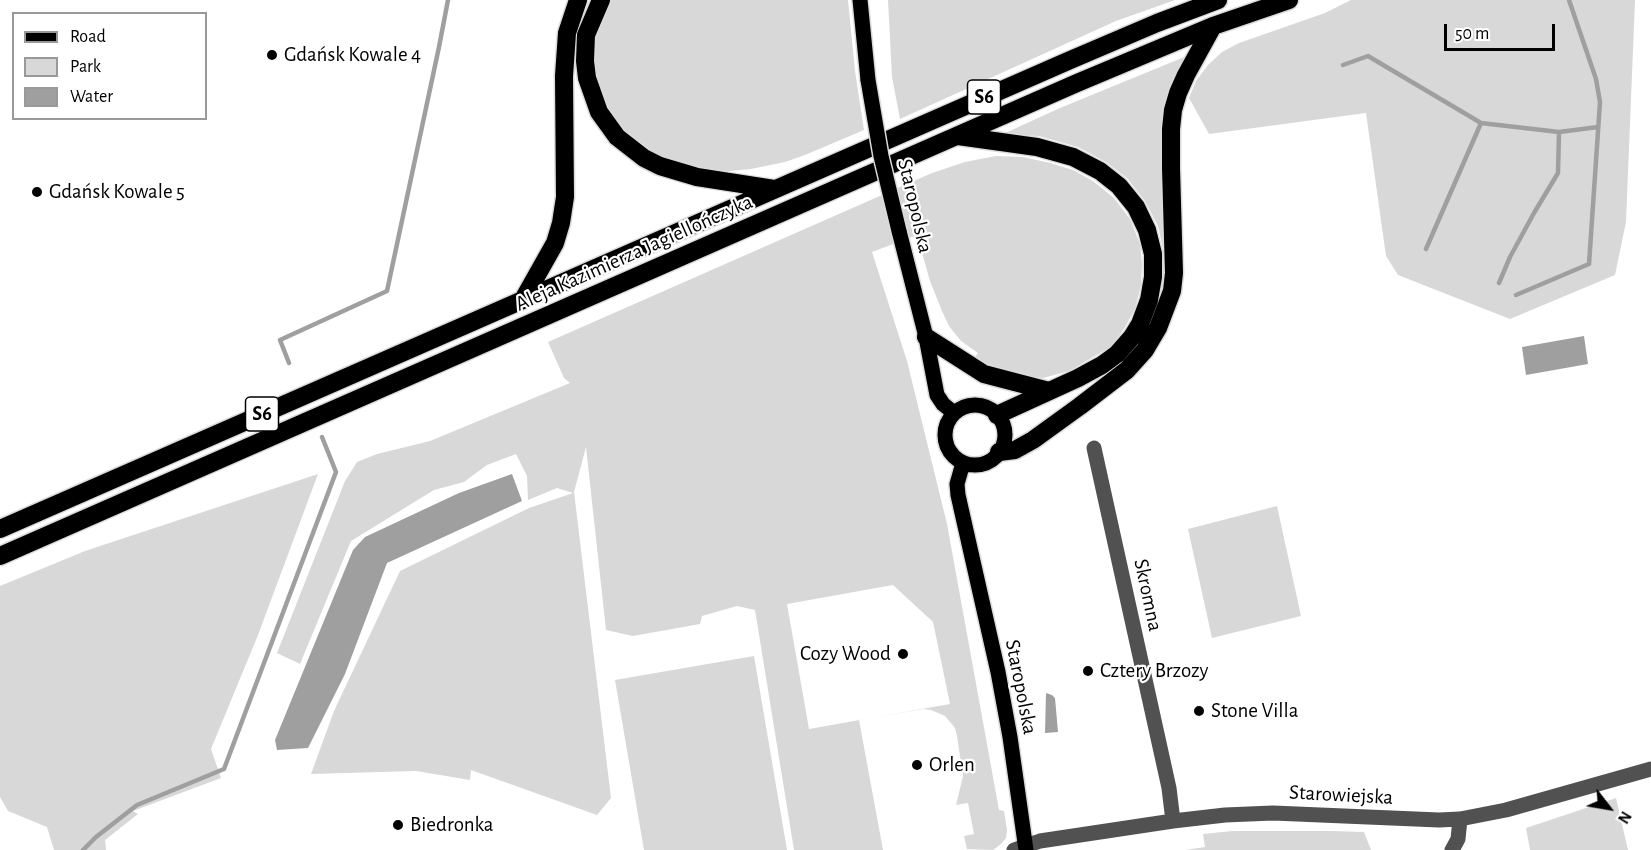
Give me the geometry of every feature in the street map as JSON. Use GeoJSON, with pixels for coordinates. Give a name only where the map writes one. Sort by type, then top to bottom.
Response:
{"type":"FeatureCollection","features":[{"type":"Feature","properties":{"kind":"highway"},"geometry":{"type":"LineString","coordinates":[[524,298],[555,243],[566,197],[564,76],[567,33],[578,0]]}},
{"type":"Feature","properties":{"kind":"highway"},"geometry":{"type":"LineString","coordinates":[[601,0],[586,35],[585,61],[587,78],[599,112],[617,137],[644,158],[660,166],[697,177],[774,189]]}},
{"type":"Feature","properties":{"kind":"highway","name":"Aleja Kazimierza Jagiellończyka"},"geometry":{"type":"LineString","coordinates":[[0,529],[1068,61],[1166,19],[1218,0]]}},
{"type":"Feature","properties":{"kind":"highway","name":"Aleja Kazimierza Jagiellończyka"},"geometry":{"type":"LineString","coordinates":[[0,556],[1077,83],[1213,27],[1289,0]]}},
{"type":"Feature","properties":{"kind":"highway"},"geometry":{"type":"LineString","coordinates":[[999,452],[1015,450],[1033,440],[1126,370],[1145,350],[1158,328],[1172,291],[1174,273],[1171,168],[1173,110],[1186,75],[1213,27]]}},
{"type":"Feature","properties":{"kind":"highway"},"geometry":{"type":"LineString","coordinates":[[958,136],[1037,147],[1073,157],[1100,171],[1119,186],[1136,207],[1147,230],[1153,254],[1153,278],[1149,300],[1136,330],[1117,354],[1078,378],[998,415]]}},
{"type":"Feature","properties":{"kind":"highway"},"geometry":{"type":"LineString","coordinates":[[926,337],[984,374],[1049,391]]}},
{"type":"Feature","properties":{"kind":"main road","name":"Staropolska"},"geometry":{"type":"LineString","coordinates":[[860,0],[868,80],[899,231],[926,337],[937,395],[943,404],[954,413]]}},
{"type":"Feature","properties":{"kind":"main road"},"geometry":{"type":"LineString","coordinates":[[971,405],[981,405],[990,409],[998,415],[1005,433],[1004,443],[999,452],[983,464],[963,463],[954,458],[945,441],[948,421],[954,413],[971,405]]}},
{"type":"Feature","properties":{"kind":"main road","name":"Staropolska"},"geometry":{"type":"LineString","coordinates":[[963,463],[957,483],[958,495],[1010,736],[1022,849]]}},
{"type":"Feature","properties":{"kind":"street","name":"Skromna"},"geometry":{"type":"LineString","coordinates":[[1094,448],[1169,788],[1173,821]]}},
{"type":"Feature","properties":{"kind":"street","name":"Starowiejska"},"geometry":{"type":"LineString","coordinates":[[1022,849],[1040,841],[1225,815],[1273,813],[1460,819],[1506,810],[1651,769]]}},
{"type":"Feature","properties":{"kind":"street"},"geometry":{"type":"LineString","coordinates":[[1452,850],[1458,839],[1460,819]]}},
{"type":"Feature","properties":{"kind":"green space"},"geometry":{"type":"Polygon","coordinates":[[[610,0],[848,0],[864,130],[785,162],[751,169],[721,172],[699,169],[662,159],[623,131],[606,109],[595,76],[593,37],[610,0]]]}},
{"type":"Feature","properties":{"kind":"green space"},"geometry":{"type":"Polygon","coordinates":[[[888,0],[1175,0],[1116,21],[900,119],[892,77],[888,0]]]}},
{"type":"Feature","properties":{"kind":"green space"},"geometry":{"type":"Polygon","coordinates":[[[1351,0],[1635,0],[1626,222],[1615,275],[1510,319],[1398,275],[1386,256],[1366,113],[1209,134],[1189,98],[1196,81],[1208,65],[1222,52],[1239,43],[1325,13],[1351,0]]]}},
{"type":"Feature","properties":{"kind":"green space"},"geometry":{"type":"Polygon","coordinates":[[[1194,53],[1165,128],[1164,253],[1158,226],[1145,201],[1127,178],[1106,162],[1078,147],[1039,136],[1003,134],[1060,108],[1194,53]]]}},
{"type":"Feature","properties":{"kind":"green space"},"geometry":{"type":"Polygon","coordinates":[[[996,156],[1023,157],[1073,170],[1093,181],[1114,198],[1130,219],[1140,244],[1142,264],[1141,285],[1135,309],[1112,346],[1069,371],[1043,378],[993,368],[974,358],[978,353],[961,341],[949,326],[942,311],[930,281],[917,235],[872,252],[907,361],[947,524],[999,810],[1004,811],[1007,830],[1006,838],[1001,844],[993,850],[967,849],[964,836],[974,834],[968,803],[956,805],[963,776],[955,728],[945,716],[924,709],[876,717],[950,704],[933,622],[893,585],[787,604],[809,729],[859,720],[883,850],[794,850],[755,610],[737,606],[702,616],[700,624],[633,636],[606,630],[586,447],[574,492],[611,798],[597,815],[471,770],[470,780],[416,771],[311,774],[334,711],[400,571],[529,508],[573,493],[557,488],[528,500],[527,476],[516,454],[487,465],[464,482],[434,490],[351,541],[300,664],[277,653],[345,481],[357,462],[377,454],[430,441],[570,383],[564,378],[548,342],[932,173],[965,162],[996,156]]]}},
{"type":"Feature","properties":{"kind":"green space"},"geometry":{"type":"Polygon","coordinates":[[[318,474],[258,635],[211,749],[221,778],[133,811],[138,814],[105,840],[106,850],[54,850],[47,827],[8,811],[0,797],[0,586],[85,551],[318,474]]]}},
{"type":"Feature","properties":{"kind":"green space"},"geometry":{"type":"Polygon","coordinates":[[[1277,506],[1301,616],[1212,638],[1188,529],[1277,506]]]}},
{"type":"Feature","properties":{"kind":"green space"},"geometry":{"type":"Polygon","coordinates":[[[754,656],[787,850],[644,850],[615,680],[754,656]]]}},
{"type":"Feature","properties":{"kind":"green space"},"geometry":{"type":"Polygon","coordinates":[[[1616,798],[1628,850],[1530,850],[1526,828],[1616,798]]]}},
{"type":"Feature","properties":{"kind":"green space"},"geometry":{"type":"Polygon","coordinates":[[[1233,831],[1364,832],[1371,850],[1185,850],[1205,847],[1203,834],[1233,831]]]}},
{"type":"Feature","properties":{"kind":"water"},"geometry":{"type":"Polygon","coordinates":[[[1584,336],[1588,364],[1526,375],[1522,347],[1584,336]]]}},
{"type":"Feature","properties":{"kind":"water"},"geometry":{"type":"Polygon","coordinates":[[[512,474],[522,501],[387,563],[345,674],[308,748],[277,750],[275,740],[353,550],[365,537],[459,493],[512,474]]]}},
{"type":"Feature","properties":{"kind":"water"},"geometry":{"type":"Polygon","coordinates":[[[1046,693],[1055,698],[1058,732],[1045,733],[1046,693]]]}},
{"type":"Feature","properties":{"kind":"waterway"},"geometry":{"type":"LineString","coordinates":[[289,363],[280,340],[387,291],[448,0]]}},
{"type":"Feature","properties":{"kind":"waterway"},"geometry":{"type":"LineString","coordinates":[[1516,295],[1589,264],[1600,102],[1596,79],[1569,0]]}},
{"type":"Feature","properties":{"kind":"waterway"},"geometry":{"type":"LineString","coordinates":[[1343,65],[1368,56],[1481,123],[1559,132],[1598,127]]}},
{"type":"Feature","properties":{"kind":"waterway"},"geometry":{"type":"LineString","coordinates":[[1426,249],[1481,123]]}},
{"type":"Feature","properties":{"kind":"waterway"},"geometry":{"type":"LineString","coordinates":[[1499,283],[1510,257],[1558,173],[1559,132]]}},
{"type":"Feature","properties":{"kind":"waterway"},"geometry":{"type":"LineString","coordinates":[[83,850],[137,805],[224,769],[336,472],[322,437]]}},
{"type":"Feature","properties":{"kind":"place","name":"Gdańsk Kowale 4"},"geometry":{"type":"Point","coordinates":[272,55]}},
{"type":"Feature","properties":{"kind":"place","name":"Gdańsk Kowale 5"},"geometry":{"type":"Point","coordinates":[37,192]}},
{"type":"Feature","properties":{"kind":"place","name":"Cozy Wood"},"geometry":{"type":"Point","coordinates":[903,654]}},
{"type":"Feature","properties":{"kind":"place","name":"Cztery Brzozy"},"geometry":{"type":"Point","coordinates":[1088,671]}},
{"type":"Feature","properties":{"kind":"place","name":"Stone Villa"},"geometry":{"type":"Point","coordinates":[1199,711]}},
{"type":"Feature","properties":{"kind":"place","name":"Orlen"},"geometry":{"type":"Point","coordinates":[917,765]}},
{"type":"Feature","properties":{"kind":"place","name":"Biedronka"},"geometry":{"type":"Point","coordinates":[398,825]}}]}
